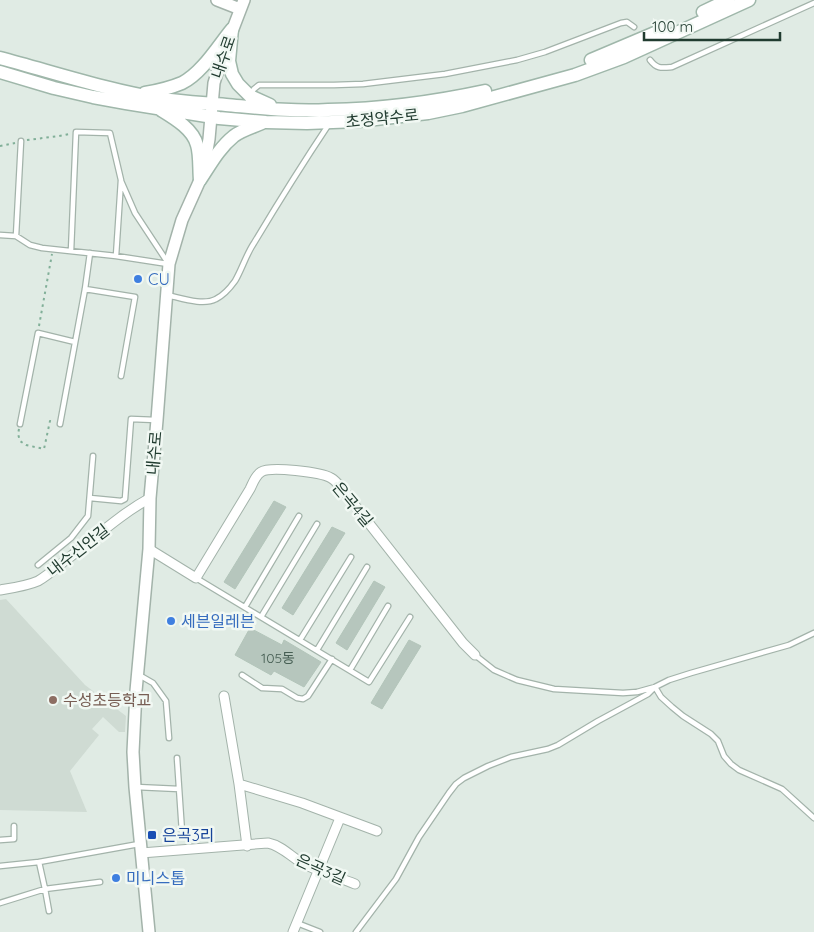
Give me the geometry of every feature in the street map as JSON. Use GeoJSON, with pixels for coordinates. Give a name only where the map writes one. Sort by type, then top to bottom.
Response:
{"type":"FeatureCollection","features":[{"type":"Feature","properties":{"kind":"main road","name":"초정약수로"},"geometry":{"type":"LineString","coordinates":[[0,72],[54,88],[156,108],[327,110],[402,105],[451,98],[508,86],[552,74],[582,64],[649,36],[728,0]]}},
{"type":"Feature","properties":{"kind":"main road","name":"초정약수로"},"geometry":{"type":"LineString","coordinates":[[0,58],[80,80],[266,122],[358,121],[428,113],[462,106],[575,75],[624,57],[749,0]]}},
{"type":"Feature","properties":{"kind":"main road"},"geometry":{"type":"LineString","coordinates":[[232,29],[229,61],[232,74],[238,84],[250,96],[279,109]]}},
{"type":"Feature","properties":{"kind":"main road"},"geometry":{"type":"LineString","coordinates":[[140,94],[164,89],[183,82],[195,74],[232,29]]}},
{"type":"Feature","properties":{"kind":"main road"},"geometry":{"type":"LineString","coordinates":[[156,108],[181,124],[191,134],[197,144],[200,180]]}},
{"type":"Feature","properties":{"kind":"main road"},"geometry":{"type":"LineString","coordinates":[[200,180],[221,148],[234,136],[266,122]]}},
{"type":"Feature","properties":{"kind":"street","name":"내수로"},"geometry":{"type":"LineString","coordinates":[[149,932],[140,849],[133,752],[149,549],[150,498],[169,264],[182,220],[200,180],[208,148],[214,83],[242,4],[217,0]]}},
{"type":"Feature","properties":{"kind":"street","name":"은곡4길"},"geometry":{"type":"LineString","coordinates":[[196,578],[256,477],[262,472],[268,469],[284,469],[323,475],[330,477],[342,489],[463,643],[475,655]]}},
{"type":"Feature","properties":{"kind":"street","name":"내수신안길"},"geometry":{"type":"LineString","coordinates":[[0,590],[36,582],[127,512],[150,498]]}},
{"type":"Feature","properties":{"kind":"street"},"geometry":{"type":"LineString","coordinates":[[149,549],[196,578]]}},
{"type":"Feature","properties":{"kind":"street"},"geometry":{"type":"LineString","coordinates":[[224,696],[240,784],[247,846]]}},
{"type":"Feature","properties":{"kind":"street"},"geometry":{"type":"LineString","coordinates":[[240,784],[302,803],[377,831]]}},
{"type":"Feature","properties":{"kind":"street"},"geometry":{"type":"LineString","coordinates":[[295,928],[340,818]]}},
{"type":"Feature","properties":{"kind":"street","name":"은곡3길"},"geometry":{"type":"LineString","coordinates":[[140,849],[275,845],[302,863],[355,884]]}},
{"type":"Feature","properties":{"kind":"lane"},"geometry":{"type":"LineString","coordinates":[[650,60],[654,66],[662,68],[672,67],[814,4]]}},
{"type":"Feature","properties":{"kind":"lane"},"geometry":{"type":"LineString","coordinates":[[250,96],[259,85],[266,84],[301,86],[363,84],[445,74],[517,60],[545,52],[621,23],[627,22],[634,27]]}},
{"type":"Feature","properties":{"kind":"lane"},"geometry":{"type":"LineString","coordinates":[[166,295],[211,302],[229,288],[236,279],[247,255],[291,181],[330,122]]}},
{"type":"Feature","properties":{"kind":"lane"},"geometry":{"type":"LineString","coordinates":[[71,251],[76,132],[110,133],[121,180],[135,213],[169,264]]}},
{"type":"Feature","properties":{"kind":"lane"},"geometry":{"type":"LineString","coordinates":[[16,236],[21,141]]}},
{"type":"Feature","properties":{"kind":"lane"},"geometry":{"type":"LineString","coordinates":[[116,256],[121,180]]}},
{"type":"Feature","properties":{"kind":"lane"},"geometry":{"type":"LineString","coordinates":[[0,235],[16,236],[30,245],[42,248],[169,264]]}},
{"type":"Feature","properties":{"kind":"lane"},"geometry":{"type":"LineString","coordinates":[[60,424],[90,253]]}},
{"type":"Feature","properties":{"kind":"lane"},"geometry":{"type":"LineString","coordinates":[[85,289],[135,297],[121,376]]}},
{"type":"Feature","properties":{"kind":"lane"},"geometry":{"type":"LineString","coordinates":[[20,424],[38,333],[75,342]]}},
{"type":"Feature","properties":{"kind":"lane"},"geometry":{"type":"LineString","coordinates":[[90,498],[121,501],[125,498],[131,418],[157,420]]}},
{"type":"Feature","properties":{"kind":"lane"},"geometry":{"type":"LineString","coordinates":[[38,565],[71,538],[88,516],[93,456]]}},
{"type":"Feature","properties":{"kind":"lane"},"geometry":{"type":"LineString","coordinates":[[245,607],[299,516]]}},
{"type":"Feature","properties":{"kind":"lane"},"geometry":{"type":"LineString","coordinates":[[261,616],[317,524]]}},
{"type":"Feature","properties":{"kind":"lane"},"geometry":{"type":"LineString","coordinates":[[300,640],[351,557]]}},
{"type":"Feature","properties":{"kind":"lane"},"geometry":{"type":"LineString","coordinates":[[317,650],[367,567]]}},
{"type":"Feature","properties":{"kind":"lane"},"geometry":{"type":"LineString","coordinates":[[196,578],[369,682],[410,617]]}},
{"type":"Feature","properties":{"kind":"lane"},"geometry":{"type":"LineString","coordinates":[[350,670],[388,606]]}},
{"type":"Feature","properties":{"kind":"lane"},"geometry":{"type":"LineString","coordinates":[[475,655],[494,670],[517,680],[554,688],[623,693],[638,692],[691,673],[789,645],[814,633]]}},
{"type":"Feature","properties":{"kind":"lane"},"geometry":{"type":"LineString","coordinates":[[242,675],[262,688],[282,688],[297,698],[303,698],[308,696],[332,660]]}},
{"type":"Feature","properties":{"kind":"lane"},"geometry":{"type":"LineString","coordinates":[[138,675],[153,683],[166,701],[169,738]]}},
{"type":"Feature","properties":{"kind":"lane"},"geometry":{"type":"LineString","coordinates":[[655,687],[662,697],[678,712],[711,734],[731,764],[739,770],[782,789],[814,818]]}},
{"type":"Feature","properties":{"kind":"lane"},"geometry":{"type":"LineString","coordinates":[[356,932],[396,879],[419,837],[456,784],[488,766],[511,757],[558,745],[648,694],[655,687]]}},
{"type":"Feature","properties":{"kind":"lane"},"geometry":{"type":"LineString","coordinates":[[177,758],[182,832]]}},
{"type":"Feature","properties":{"kind":"lane"},"geometry":{"type":"LineString","coordinates":[[135,787],[179,789]]}},
{"type":"Feature","properties":{"kind":"lane"},"geometry":{"type":"LineString","coordinates":[[0,840],[14,839],[14,826]]}},
{"type":"Feature","properties":{"kind":"lane"},"geometry":{"type":"LineString","coordinates":[[0,866],[140,849]]}},
{"type":"Feature","properties":{"kind":"lane"},"geometry":{"type":"LineString","coordinates":[[39,862],[48,911]]}},
{"type":"Feature","properties":{"kind":"lane"},"geometry":{"type":"LineString","coordinates":[[0,903],[45,889],[100,882]]}},
{"type":"Feature","properties":{"kind":"lane"},"geometry":{"type":"LineString","coordinates":[[295,928],[320,932]]}},
{"type":"Feature","properties":{"kind":"path"},"geometry":{"type":"LineString","coordinates":[[0,146],[76,132]]}},
{"type":"Feature","properties":{"kind":"path"},"geometry":{"type":"LineString","coordinates":[[38,333],[54,249]]}},
{"type":"Feature","properties":{"kind":"path"},"geometry":{"type":"LineString","coordinates":[[20,424],[18,434],[20,441],[26,445],[44,449],[50,422],[60,424]]}},
{"type":"Feature","properties":{"kind":"shaded area","name":"수성초등학교"},"geometry":{"type":"Polygon","coordinates":[[[6,599],[85,685],[126,716],[125,732],[119,732],[103,717],[92,729],[99,735],[70,771],[87,812],[0,810],[0,600],[6,599]]]}},
{"type":"Feature","properties":{"kind":"building"},"geometry":{"type":"Polygon","coordinates":[[[274,501],[286,507],[235,589],[224,582],[274,501]]]}},
{"type":"Feature","properties":{"kind":"building"},"geometry":{"type":"Polygon","coordinates":[[[332,527],[345,533],[293,615],[282,608],[332,527]]]}},
{"type":"Feature","properties":{"kind":"building"},"geometry":{"type":"Polygon","coordinates":[[[374,581],[385,587],[347,650],[336,643],[374,581]]]}},
{"type":"Feature","properties":{"kind":"building"},"geometry":{"type":"Polygon","coordinates":[[[250,628],[282,645],[284,640],[321,662],[304,687],[274,671],[271,675],[235,655],[250,628]]]}},
{"type":"Feature","properties":{"kind":"building"},"geometry":{"type":"Polygon","coordinates":[[[409,640],[421,646],[382,709],[371,703],[409,640]]]}},
{"type":"Feature","properties":{"kind":"place","name":"CU"},"geometry":{"type":"Point","coordinates":[138,279]}},
{"type":"Feature","properties":{"kind":"place","name":"세븐일레븐"},"geometry":{"type":"Point","coordinates":[171,621]}},
{"type":"Feature","properties":{"kind":"place","name":"수성초등학교"},"geometry":{"type":"Point","coordinates":[53,700]}},
{"type":"Feature","properties":{"kind":"place","name":"은곡3리"},"geometry":{"type":"Point","coordinates":[152,835]}},
{"type":"Feature","properties":{"kind":"place","name":"미니스톱"},"geometry":{"type":"Point","coordinates":[116,878]}}]}
